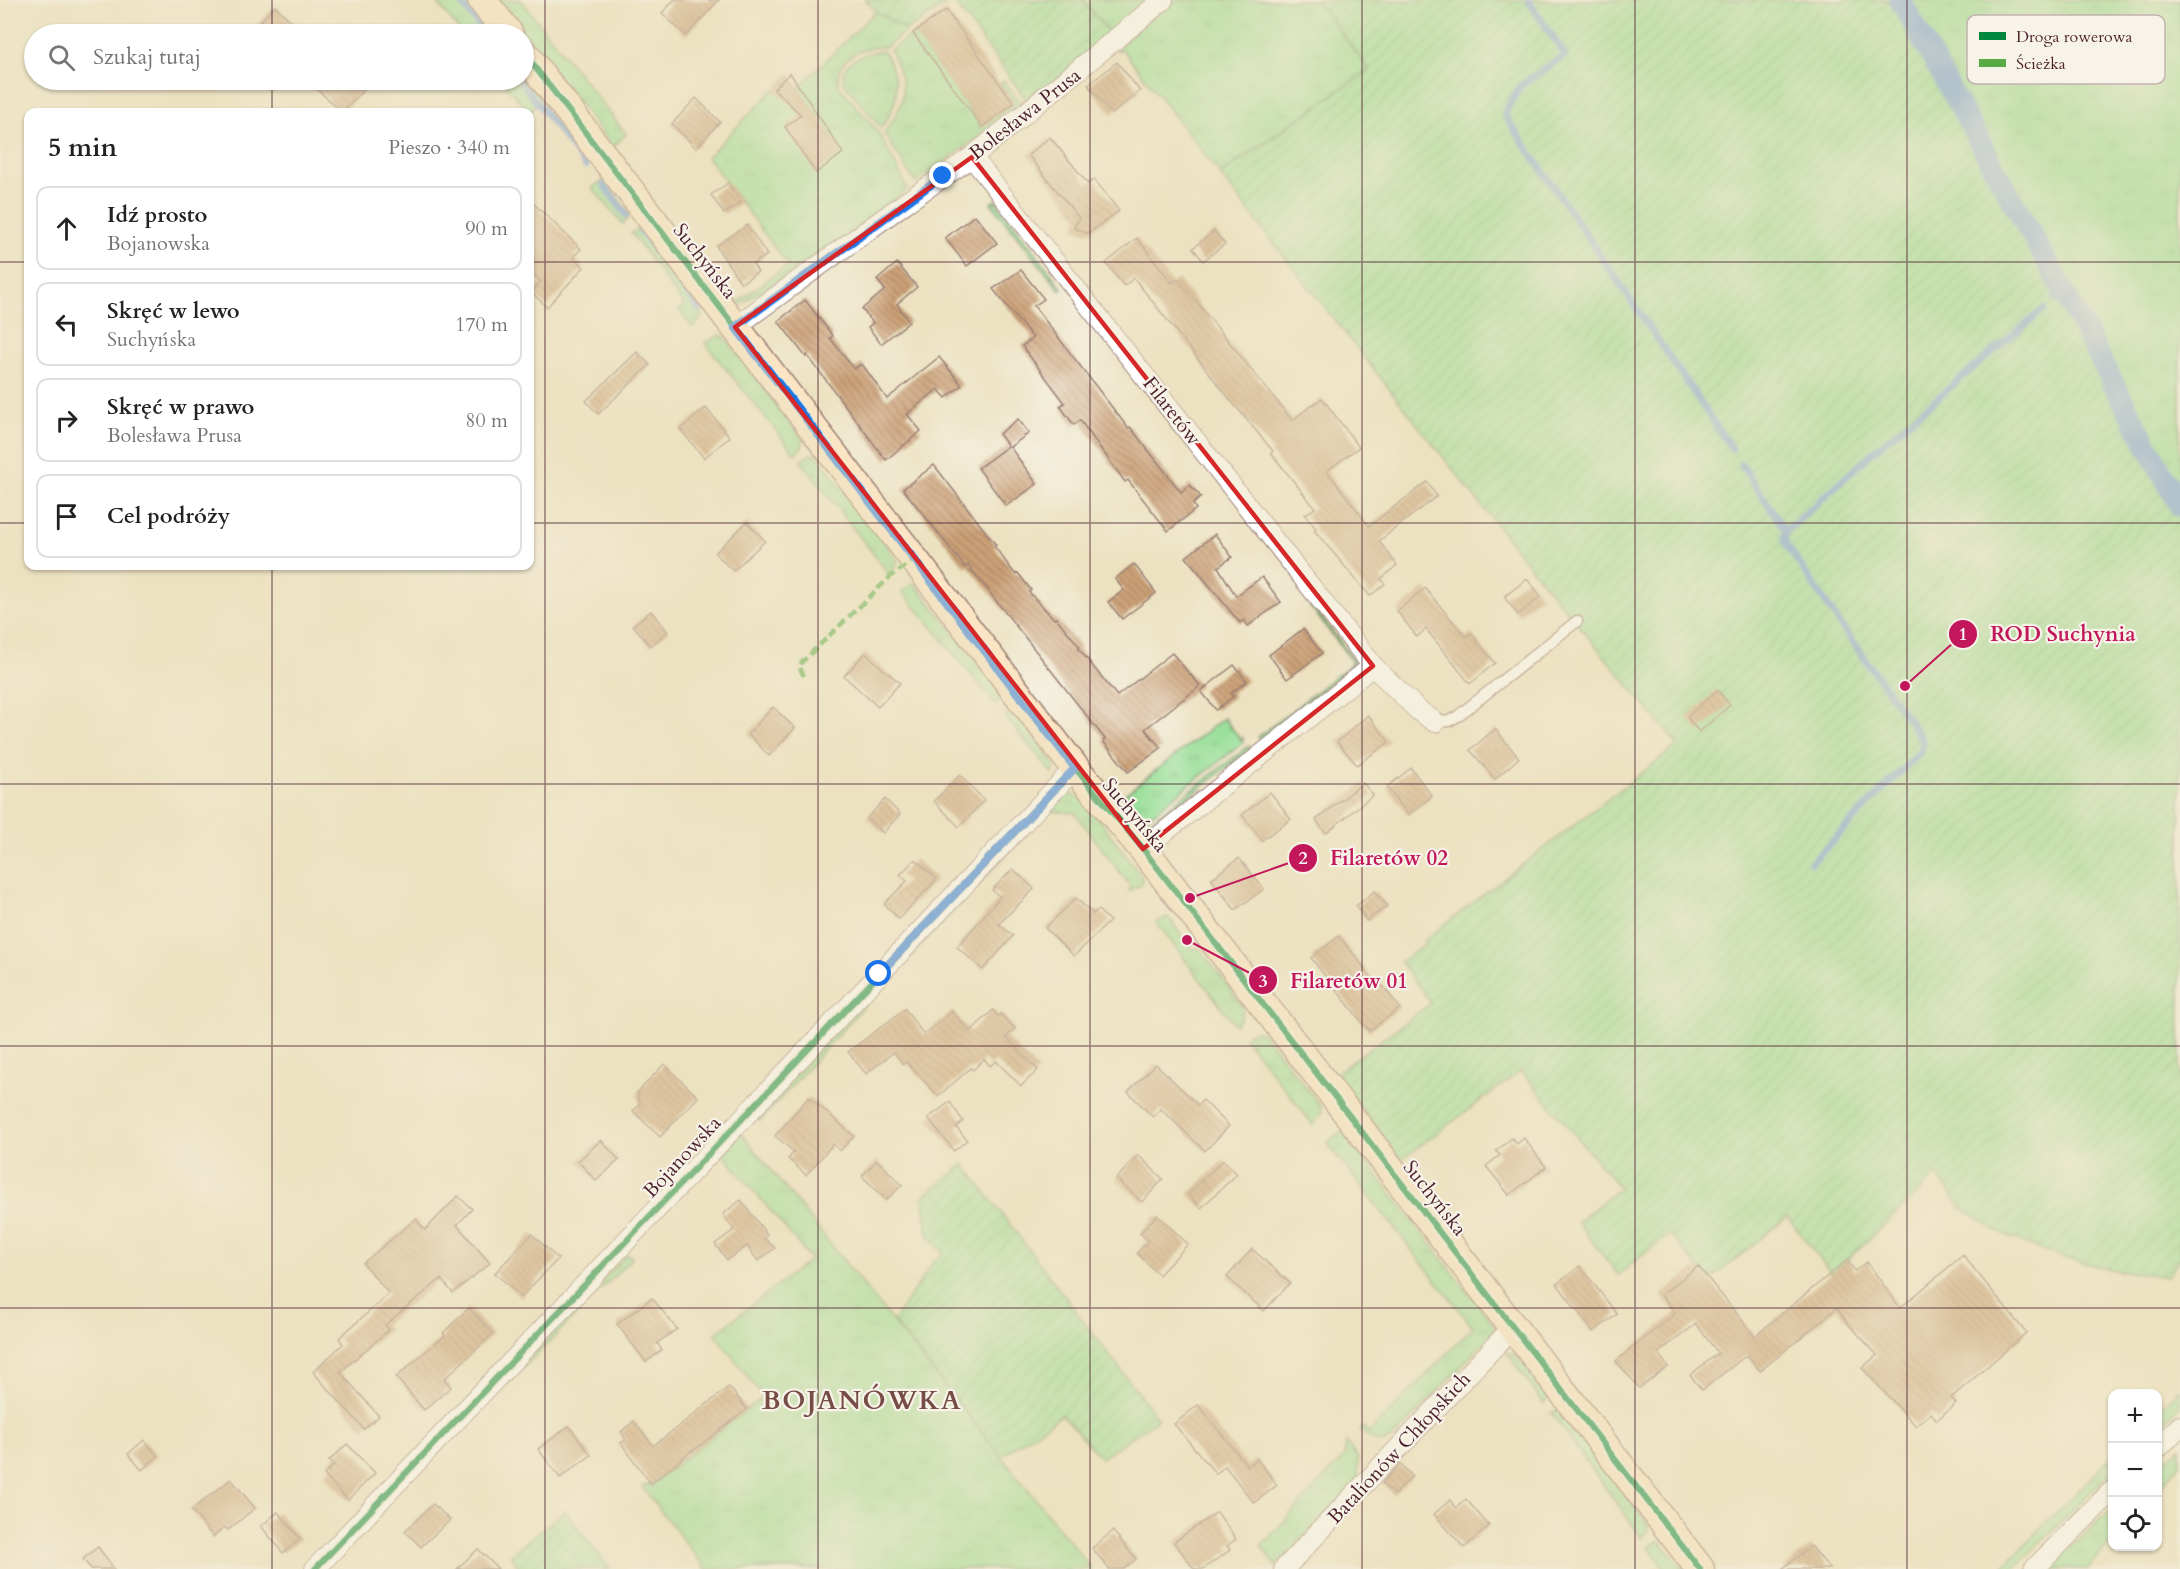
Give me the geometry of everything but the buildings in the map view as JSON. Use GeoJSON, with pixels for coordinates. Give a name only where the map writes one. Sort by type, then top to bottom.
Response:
{"type":"FeatureCollection","features":[{"type":"Feature","properties":{"kind":"street"},"geometry":{"type":"LineString","coordinates":[[482,0],[501,24]]}},
{"type":"Feature","properties":{"kind":"street","name":"Bolesława Prusa"},"geometry":{"type":"LineString","coordinates":[[735,327],[905,202],[972,157],[1163,0]]}},
{"type":"Feature","properties":{"kind":"street","name":"Suchyńska"},"geometry":{"type":"LineString","coordinates":[[534,66],[1075,768],[1143,849],[1700,1569]]}},
{"type":"Feature","properties":{"kind":"street","name":"Filaretów"},"geometry":{"type":"LineString","coordinates":[[972,157],[1373,666],[1419,711],[1435,722]]}},
{"type":"Feature","properties":{"kind":"street"},"geometry":{"type":"LineString","coordinates":[[1143,849],[1373,666]]}},
{"type":"Feature","properties":{"kind":"street","name":"Bojanowska"},"geometry":{"type":"LineString","coordinates":[[315,1569],[1075,768]]}},
{"type":"Feature","properties":{"kind":"street","name":"Batalionów Chłopskich"},"geometry":{"type":"LineString","coordinates":[[1284,1569],[1514,1326]]}},
{"type":"Feature","properties":{"kind":"street"},"geometry":{"type":"LineString","coordinates":[[2162,1443],[2180,1426]]}},
{"type":"Feature","properties":{"kind":"street"},"geometry":{"type":"LineString","coordinates":[[2034,1569],[2108,1495]]}},
{"type":"Feature","properties":{"kind":"lane"},"geometry":{"type":"LineString","coordinates":[[1435,722],[1449,721],[1458,716],[1577,621]]}},
{"type":"Feature","properties":{"kind":"highlighted area"},"geometry":{"type":"Polygon","coordinates":[[[972,157],[1373,666],[1143,849],[735,327],[972,157]]]}},
{"type":"Feature","properties":{"kind":"green space"},"geometry":{"type":"Polygon","coordinates":[[[435,0],[467,0],[485,24],[454,24],[435,0]]]}},
{"type":"Feature","properties":{"kind":"green space"},"geometry":{"type":"Polygon","coordinates":[[[499,0],[521,0],[626,134],[613,147],[534,45],[534,24],[518,24],[499,0]]]}},
{"type":"Feature","properties":{"kind":"green space"},"geometry":{"type":"Polygon","coordinates":[[[865,0],[1082,0],[1111,35],[1028,102],[951,1],[907,30],[876,11],[865,0]]]}},
{"type":"Feature","properties":{"kind":"green space"},"geometry":{"type":"Polygon","coordinates":[[[1082,0],[1153,0],[1111,35],[1082,0]]]}},
{"type":"Feature","properties":{"kind":"green space"},"geometry":{"type":"Polygon","coordinates":[[[1174,0],[1316,0],[1369,69],[1220,174],[1122,49],[1118,51],[1116,47],[1174,0]]]}},
{"type":"Feature","properties":{"kind":"green space"},"geometry":{"type":"Polygon","coordinates":[[[1316,0],[1896,0],[2180,513],[2180,1257],[2167,1277],[2114,1270],[2063,1258],[1998,1232],[1962,1208],[1937,1175],[1831,1273],[1787,1217],[1709,1281],[1670,1234],[1618,1275],[1577,1222],[1620,1188],[1521,1071],[1401,1160],[1335,1074],[1431,1003],[1400,962],[1424,944],[1423,941],[1678,745],[1530,567],[1220,175],[1369,69],[1316,0]]]}},
{"type":"Feature","properties":{"kind":"green space"},"geometry":{"type":"Polygon","coordinates":[[[1907,0],[2180,0],[2180,493],[1907,0]]]}},
{"type":"Feature","properties":{"kind":"green space"},"geometry":{"type":"Polygon","coordinates":[[[876,11],[907,30],[885,47],[864,50],[846,60],[839,71],[839,86],[879,133],[908,189],[826,249],[740,305],[735,304],[788,265],[707,157],[774,89],[786,100],[876,11]]]}},
{"type":"Feature","properties":{"kind":"green space"},"geometry":{"type":"Polygon","coordinates":[[[914,33],[982,127],[1014,103],[1000,84],[1004,81],[1022,104],[915,183],[884,133],[898,112],[903,93],[900,74],[890,50],[914,33]]]}},
{"type":"Feature","properties":{"kind":"green space"},"geometry":{"type":"Polygon","coordinates":[[[883,51],[895,77],[896,93],[890,114],[881,128],[844,83],[843,75],[849,63],[855,59],[869,53],[883,51]]]}},
{"type":"Feature","properties":{"kind":"green space"},"geometry":{"type":"Polygon","coordinates":[[[534,86],[541,95],[533,108],[526,108],[510,90],[534,90],[534,86]]]}},
{"type":"Feature","properties":{"kind":"green space"},"geometry":{"type":"Polygon","coordinates":[[[602,181],[606,182],[631,215],[623,224],[592,188],[602,181]]]}},
{"type":"Feature","properties":{"kind":"green space"},"geometry":{"type":"Polygon","coordinates":[[[995,200],[1062,288],[1060,290],[991,203],[995,200]]]}},
{"type":"Feature","properties":{"kind":"green space"},"geometry":{"type":"Polygon","coordinates":[[[642,227],[703,310],[700,320],[692,327],[679,310],[684,305],[631,233],[642,227]]]}},
{"type":"Feature","properties":{"kind":"green space"},"geometry":{"type":"Polygon","coordinates":[[[721,335],[725,337],[803,440],[802,447],[795,454],[705,343],[721,335]]]}},
{"type":"Feature","properties":{"kind":"green space"},"geometry":{"type":"Polygon","coordinates":[[[810,454],[818,456],[897,559],[898,564],[889,574],[801,461],[810,454]]]}},
{"type":"Feature","properties":{"kind":"green space"},"geometry":{"type":"Polygon","coordinates":[[[912,583],[1006,697],[996,705],[902,591],[912,583]]]}},
{"type":"Feature","properties":{"kind":"green space"},"geometry":{"type":"Polygon","coordinates":[[[1311,603],[1354,660],[1351,668],[1261,740],[1258,737],[1349,666],[1352,661],[1310,606],[1311,603]]]}},
{"type":"Feature","properties":{"kind":"green space"},"geometry":{"type":"Polygon","coordinates":[[[1015,710],[1055,765],[1053,774],[1005,717],[1015,710]]]}},
{"type":"Feature","properties":{"kind":"green space"},"geometry":{"type":"Polygon","coordinates":[[[1224,718],[1241,740],[1243,738],[1243,743],[1143,821],[1134,819],[1119,799],[1224,718]]]}},
{"type":"Feature","properties":{"kind":"green space"},"geometry":{"type":"Polygon","coordinates":[[[1249,746],[1250,750],[1152,825],[1147,824],[1249,746]]]}},
{"type":"Feature","properties":{"kind":"green space"},"geometry":{"type":"Polygon","coordinates":[[[1073,795],[1084,799],[1142,877],[1142,884],[1129,891],[1130,886],[1075,813],[1049,811],[893,974],[1061,796],[1073,795]]]}},
{"type":"Feature","properties":{"kind":"green space"},"geometry":{"type":"Polygon","coordinates":[[[1168,917],[1192,949],[1200,948],[1243,1007],[1241,1018],[1235,1025],[1156,922],[1168,917]]]}},
{"type":"Feature","properties":{"kind":"green space"},"geometry":{"type":"Polygon","coordinates":[[[869,994],[873,996],[760,1121],[756,1118],[869,994]]]}},
{"type":"Feature","properties":{"kind":"green space"},"geometry":{"type":"Polygon","coordinates":[[[1256,1031],[1263,1033],[1321,1106],[1322,1112],[1313,1125],[1244,1037],[1256,1031]]]}},
{"type":"Feature","properties":{"kind":"green space"},"geometry":{"type":"Polygon","coordinates":[[[1340,1132],[1345,1134],[1491,1321],[1494,1328],[1491,1335],[1392,1439],[1380,1443],[1360,1430],[1364,1427],[1369,1433],[1473,1327],[1327,1143],[1340,1132]]]}},
{"type":"Feature","properties":{"kind":"green space"},"geometry":{"type":"Polygon","coordinates":[[[741,1133],[1092,1569],[706,1569],[642,1487],[651,1484],[763,1397],[715,1334],[811,1259],[722,1153],[741,1133]]]}},
{"type":"Feature","properties":{"kind":"green space"},"geometry":{"type":"Polygon","coordinates":[[[964,1164],[1158,1419],[1101,1458],[1062,1415],[1001,1456],[893,1321],[934,1261],[943,1253],[928,1235],[923,1196],[964,1164]]]}},
{"type":"Feature","properties":{"kind":"green space"},"geometry":{"type":"Polygon","coordinates":[[[629,1255],[632,1258],[495,1397],[495,1394],[625,1256],[629,1255]]]}},
{"type":"Feature","properties":{"kind":"green space"},"geometry":{"type":"Polygon","coordinates":[[[1507,1353],[1514,1354],[1547,1392],[1548,1400],[1544,1404],[1507,1353]]]}},
{"type":"Feature","properties":{"kind":"green space"},"geometry":{"type":"Polygon","coordinates":[[[2180,1388],[2180,1406],[2162,1424],[2162,1407],[2180,1388]]]}},
{"type":"Feature","properties":{"kind":"green space"},"geometry":{"type":"Polygon","coordinates":[[[1559,1409],[1649,1525],[1648,1531],[1642,1538],[1551,1413],[1559,1409]]]}},
{"type":"Feature","properties":{"kind":"green space"},"geometry":{"type":"Polygon","coordinates":[[[1346,1442],[1358,1458],[1358,1481],[1276,1566],[1261,1546],[1344,1457],[1346,1442]]]}},
{"type":"Feature","properties":{"kind":"green space"},"geometry":{"type":"Polygon","coordinates":[[[2180,1447],[2180,1464],[2162,1484],[2162,1463],[2180,1447]]]}},
{"type":"Feature","properties":{"kind":"green space"},"geometry":{"type":"Polygon","coordinates":[[[2108,1460],[2108,1475],[2014,1569],[2001,1569],[2108,1460]]]}},
{"type":"Feature","properties":{"kind":"green space"},"geometry":{"type":"Polygon","coordinates":[[[565,1511],[610,1569],[520,1569],[510,1555],[565,1511]]]}},
{"type":"Feature","properties":{"kind":"green space"},"geometry":{"type":"Polygon","coordinates":[[[2108,1513],[2108,1546],[2088,1569],[2050,1569],[2108,1513]]]}},
{"type":"Feature","properties":{"kind":"green space"},"geometry":{"type":"Polygon","coordinates":[[[1659,1540],[1684,1569],[1665,1569],[1649,1548],[1659,1540]]]}},
{"type":"Feature","properties":{"kind":"waterway"},"geometry":{"type":"LineString","coordinates":[[459,0],[478,24]]}},
{"type":"Feature","properties":{"kind":"waterway"},"geometry":{"type":"LineString","coordinates":[[1528,0],[1565,55],[1520,86],[1504,114],[1732,449]]}},
{"type":"Feature","properties":{"kind":"waterway"},"geometry":{"type":"LineString","coordinates":[[1900,0],[2064,292],[2180,506]]}},
{"type":"Feature","properties":{"kind":"waterway"},"geometry":{"type":"LineString","coordinates":[[528,90],[586,166]]}},
{"type":"Feature","properties":{"kind":"waterway"},"geometry":{"type":"LineString","coordinates":[[604,185],[626,215]]}},
{"type":"Feature","properties":{"kind":"waterway"},"geometry":{"type":"LineString","coordinates":[[641,231],[699,309]]}},
{"type":"Feature","properties":{"kind":"waterway"},"geometry":{"type":"LineString","coordinates":[[2055,299],[2064,292]]}},
{"type":"Feature","properties":{"kind":"waterway"},"geometry":{"type":"LineString","coordinates":[[1811,863],[1921,751],[1923,744],[1920,736],[1786,544],[1784,537],[1786,531],[1880,446],[2044,309]]}},
{"type":"Feature","properties":{"kind":"waterway"},"geometry":{"type":"LineString","coordinates":[[1741,464],[1786,531]]}},
{"type":"Feature","properties":{"kind":"marked path"},"geometry":{"type":"LineString","coordinates":[[804,676],[799,666],[802,662],[891,576],[914,560]]}},
{"type":"Feature","properties":{"kind":"cycle path"},"geometry":{"type":"LineString","coordinates":[[534,66],[1075,768],[1143,849],[1700,1569]]}},
{"type":"Feature","properties":{"kind":"cycle path"},"geometry":{"type":"LineString","coordinates":[[315,1569],[1075,768]]}},
{"type":"Feature","properties":{"kind":"place","name":"ROD Suchynia"},"geometry":{"type":"Point","coordinates":[1905,686]}},
{"type":"Feature","properties":{"kind":"place","name":"Filaretów 02"},"geometry":{"type":"Point","coordinates":[1190,898]}},
{"type":"Feature","properties":{"kind":"place","name":"Filaretów 01"},"geometry":{"type":"Point","coordinates":[1187,940]}},
{"type":"Feature","properties":{"kind":"district","name":"BOJANÓWKA"},"geometry":{"type":"Point","coordinates":[862,1400]}},
{"type":"Feature","properties":{"kind":"route"},"geometry":{"type":"LineString","coordinates":[[879,974],[1075,768],[735,327],[943,176]]}}]}
